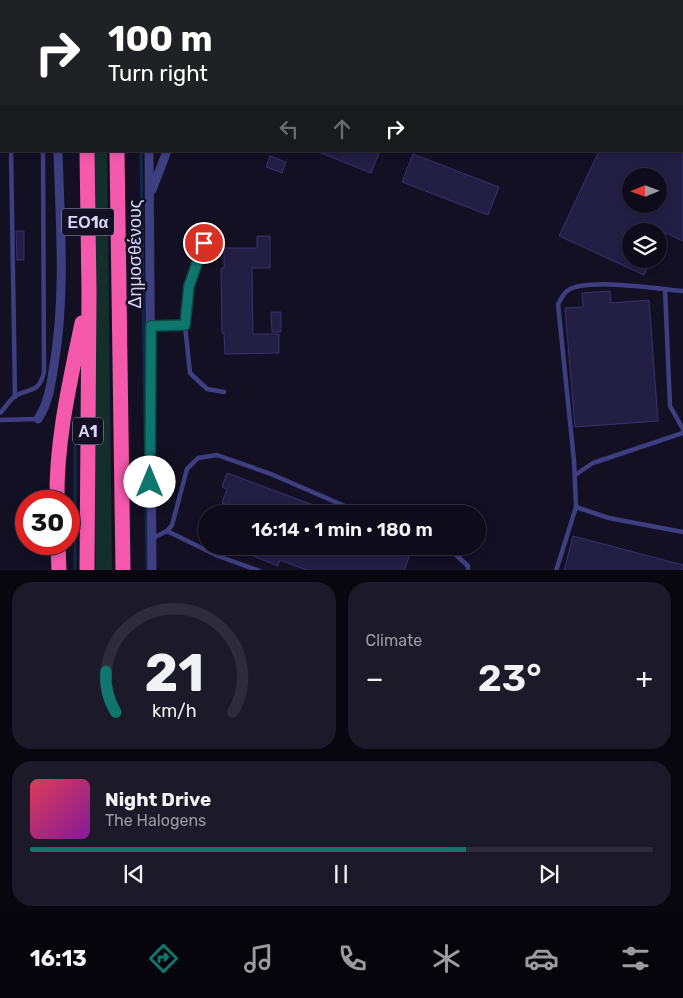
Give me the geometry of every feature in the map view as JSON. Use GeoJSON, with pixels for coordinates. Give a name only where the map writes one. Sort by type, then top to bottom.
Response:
{"type":"FeatureCollection","features":[{"type":"Feature","properties":{"kind":"highway","name":"ΕΟ1α"},"geometry":{"type":"LineString","coordinates":[[87,152],[89,292]]}},
{"type":"Feature","properties":{"kind":"highway","name":"ΕΟ1α"},"geometry":{"type":"LineString","coordinates":[[117,152],[123,570]]}},
{"type":"Feature","properties":{"kind":"highway"},"geometry":{"type":"LineString","coordinates":[[57,490],[58,454],[63,414],[89,292]]}},
{"type":"Feature","properties":{"kind":"highway","name":"Α1"},"geometry":{"type":"LineString","coordinates":[[87,570],[89,292]]}},
{"type":"Feature","properties":{"kind":"highway"},"geometry":{"type":"LineString","coordinates":[[58,555],[59,570]]}},
{"type":"Feature","properties":{"kind":"street"},"geometry":{"type":"LineString","coordinates":[[38,419],[47,404],[60,329],[62,286],[58,152]]}},
{"type":"Feature","properties":{"kind":"street"},"geometry":{"type":"LineString","coordinates":[[149,152],[150,195]]}},
{"type":"Feature","properties":{"kind":"street","name":"Δημοσθένους"},"geometry":{"type":"LineString","coordinates":[[152,570],[150,195],[167,152]]}},
{"type":"Feature","properties":{"kind":"lane"},"geometry":{"type":"LineString","coordinates":[[11,152],[15,396]]}},
{"type":"Feature","properties":{"kind":"lane"},"geometry":{"type":"LineString","coordinates":[[0,412],[15,396],[36,389],[44,372],[43,152]]}},
{"type":"Feature","properties":{"kind":"lane"},"geometry":{"type":"LineString","coordinates":[[204,243],[189,286],[185,325],[190,373],[207,389],[224,392]]}},
{"type":"Feature","properties":{"kind":"lane"},"geometry":{"type":"LineString","coordinates":[[556,570],[576,506],[575,475],[558,304],[567,291],[580,287],[611,284],[683,291]]}},
{"type":"Feature","properties":{"kind":"lane"},"geometry":{"type":"LineString","coordinates":[[575,475],[593,463],[683,431],[670,406],[665,289]]}},
{"type":"Feature","properties":{"kind":"lane"},"geometry":{"type":"LineString","coordinates":[[151,326],[185,325]]}},
{"type":"Feature","properties":{"kind":"lane"},"geometry":{"type":"LineString","coordinates":[[0,420],[38,419]]}},
{"type":"Feature","properties":{"kind":"lane"},"geometry":{"type":"LineString","coordinates":[[151,539],[167,531],[172,525],[187,469],[198,458],[217,455],[271,474],[342,505]]}},
{"type":"Feature","properties":{"kind":"lane"},"geometry":{"type":"LineString","coordinates":[[576,506],[608,518],[683,532]]}},
{"type":"Feature","properties":{"kind":"lane"},"geometry":{"type":"LineString","coordinates":[[167,531],[218,556],[260,570]]}},
{"type":"Feature","properties":{"kind":"lane"},"geometry":{"type":"LineString","coordinates":[[456,555],[468,566],[468,570]]}},
{"type":"Feature","properties":{"kind":"green space"},"geometry":{"type":"Polygon","coordinates":[[[91,152],[107,152],[112,570],[96,570],[91,152]]]}},
{"type":"Feature","properties":{"kind":"building"},"geometry":{"type":"Polygon","coordinates":[[[318,152],[380,152],[371,173],[318,152]]]}},
{"type":"Feature","properties":{"kind":"building"},"geometry":{"type":"Polygon","coordinates":[[[599,152],[683,152],[683,241],[667,234],[667,223],[622,223],[622,265],[559,236],[599,152]]]}},
{"type":"Feature","properties":{"kind":"building"},"geometry":{"type":"Polygon","coordinates":[[[413,154],[499,187],[488,215],[402,182],[413,154]]]}},
{"type":"Feature","properties":{"kind":"building"},"geometry":{"type":"Polygon","coordinates":[[[270,156],[286,162],[282,173],[266,167],[270,156]]]}},
{"type":"Feature","properties":{"kind":"building"},"geometry":{"type":"Polygon","coordinates":[[[16,231],[24,231],[24,260],[17,260],[16,231]]]}},
{"type":"Feature","properties":{"kind":"building"},"geometry":{"type":"Polygon","coordinates":[[[257,236],[270,236],[270,268],[252,268],[253,334],[279,334],[279,353],[225,354],[224,333],[222,333],[221,268],[224,268],[224,248],[257,248],[257,236]]]}},
{"type":"Feature","properties":{"kind":"building"},"geometry":{"type":"Polygon","coordinates":[[[629,268],[647,268],[644,275],[629,268]]]}},
{"type":"Feature","properties":{"kind":"building"},"geometry":{"type":"Polygon","coordinates":[[[610,291],[611,303],[649,300],[658,421],[575,427],[565,308],[583,307],[582,293],[610,291]]]}},
{"type":"Feature","properties":{"kind":"building"},"geometry":{"type":"Polygon","coordinates":[[[271,312],[281,312],[281,332],[272,332],[271,312]]]}},
{"type":"Feature","properties":{"kind":"building"},"geometry":{"type":"Polygon","coordinates":[[[227,473],[313,505],[227,505],[222,503],[227,489],[222,487],[227,473]]]}},
{"type":"Feature","properties":{"kind":"building"},"geometry":{"type":"Polygon","coordinates":[[[573,536],[683,565],[683,570],[564,570],[573,536]]]}},
{"type":"Feature","properties":{"kind":"building"},"geometry":{"type":"Polygon","coordinates":[[[250,555],[410,555],[404,570],[306,570],[280,560],[278,566],[250,555]]]}},
{"type":"Feature","properties":{"kind":"waterway"},"geometry":{"type":"LineString","coordinates":[[141,152],[147,570]]}},
{"type":"Feature","properties":{"kind":"waterway"},"geometry":{"type":"LineString","coordinates":[[75,436],[75,570]]}},
{"type":"Feature","properties":{"kind":"route"},"geometry":{"type":"LineString","coordinates":[[150,482],[151,326],[185,325],[189,286],[204,243]]}}]}
